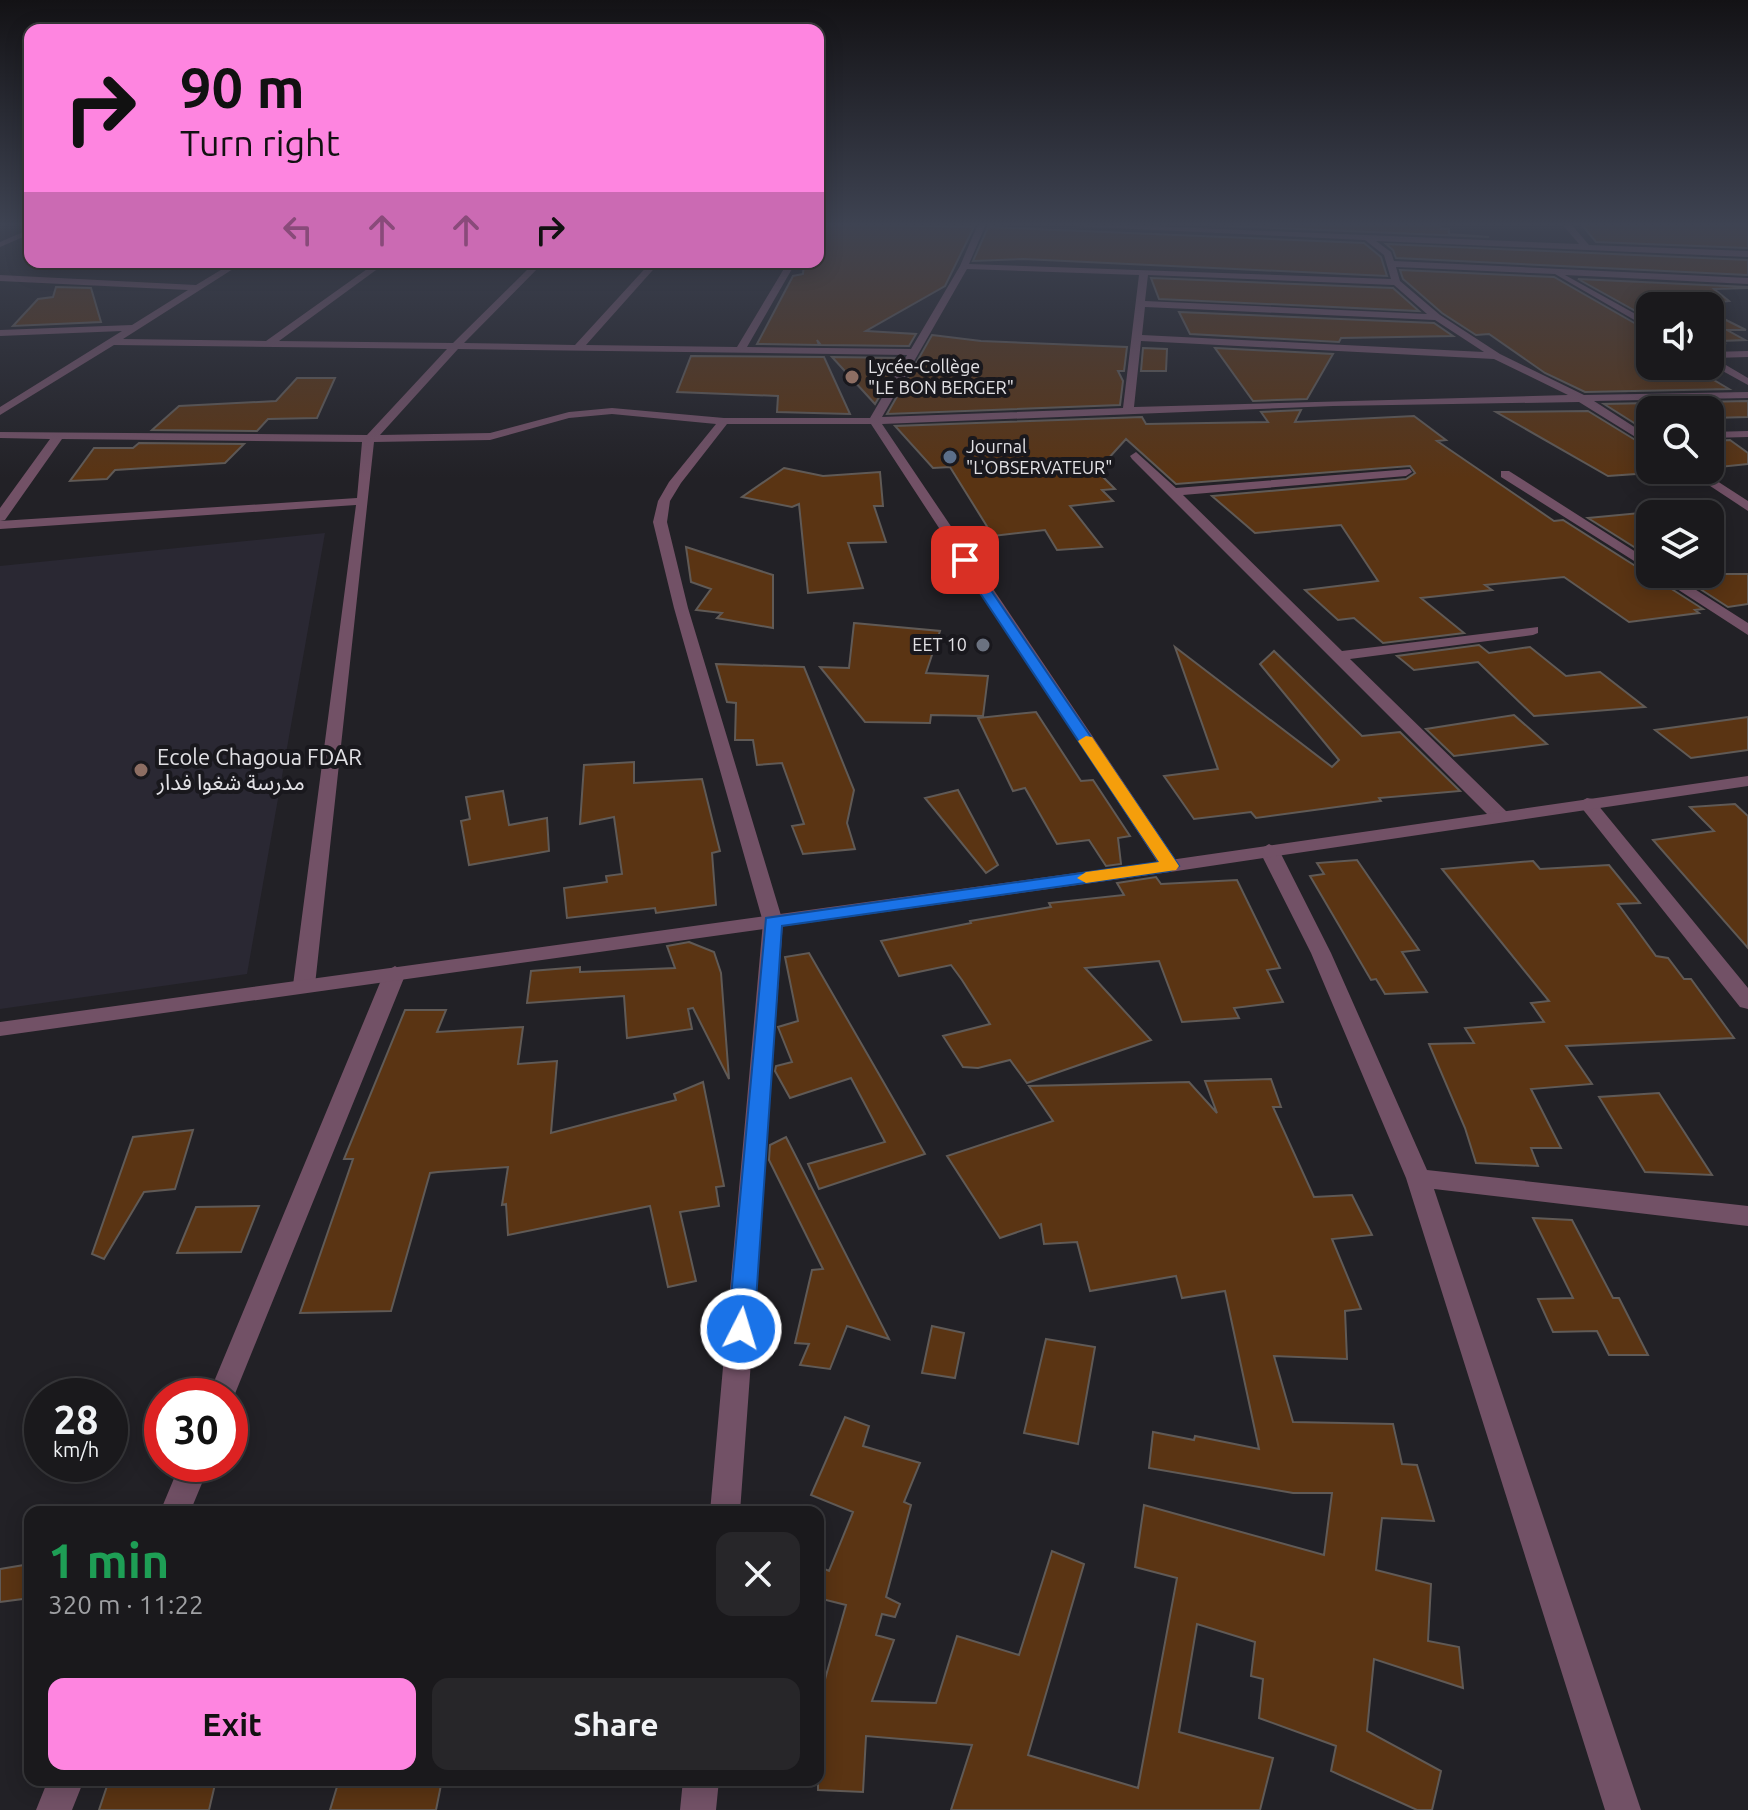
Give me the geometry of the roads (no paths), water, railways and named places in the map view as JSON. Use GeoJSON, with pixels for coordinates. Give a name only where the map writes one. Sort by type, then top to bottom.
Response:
{"type":"FeatureCollection","features":[{"type":"Feature","properties":{"kind":"street"},"geometry":{"type":"LineString","coordinates":[[0,412],[165,308]]}},
{"type":"Feature","properties":{"kind":"street"},"geometry":{"type":"LineString","coordinates":[[268,344],[318,308]]}},
{"type":"Feature","properties":{"kind":"street"},"geometry":{"type":"LineString","coordinates":[[304,985],[368,441],[494,308]]}},
{"type":"Feature","properties":{"kind":"street"},"geometry":{"type":"LineString","coordinates":[[577,349],[614,308]]}},
{"type":"Feature","properties":{"kind":"street"},"geometry":{"type":"LineString","coordinates":[[740,350],[765,308]]}},
{"type":"Feature","properties":{"kind":"street"},"geometry":{"type":"LineString","coordinates":[[877,427],[912,352],[938,308]]}},
{"type":"Feature","properties":{"kind":"street"},"geometry":{"type":"LineString","coordinates":[[1128,410],[1141,308]]}},
{"type":"Feature","properties":{"kind":"street"},"geometry":{"type":"LineString","coordinates":[[1243,308],[1437,317]]}},
{"type":"Feature","properties":{"kind":"street"},"geometry":{"type":"LineString","coordinates":[[1427,308],[1496,356],[1578,396],[1636,433]]}},
{"type":"Feature","properties":{"kind":"street"},"geometry":{"type":"LineString","coordinates":[[0,333],[136,327]]}},
{"type":"Feature","properties":{"kind":"street"},"geometry":{"type":"LineString","coordinates":[[1138,338],[1496,356]]}},
{"type":"Feature","properties":{"kind":"street"},"geometry":{"type":"LineString","coordinates":[[111,342],[912,352]]}},
{"type":"Feature","properties":{"kind":"street"},"geometry":{"type":"LineString","coordinates":[[1724,357],[1748,354]]}},
{"type":"Feature","properties":{"kind":"street"},"geometry":{"type":"LineString","coordinates":[[1724,367],[1748,382]]}},
{"type":"Feature","properties":{"kind":"street"},"geometry":{"type":"LineString","coordinates":[[877,427],[1128,410],[1578,396],[1748,395]]}},
{"type":"Feature","properties":{"kind":"street"},"geometry":{"type":"LineString","coordinates":[[1333,403],[1344,414]]}},
{"type":"Feature","properties":{"kind":"street"},"geometry":{"type":"LineString","coordinates":[[0,435],[368,441],[490,436],[588,412],[635,412],[724,421],[877,427],[1593,406]]}},
{"type":"Feature","properties":{"kind":"street"},"geometry":{"type":"LineString","coordinates":[[724,421],[675,482],[664,501],[660,522],[681,608],[773,922],[725,1506]]}},
{"type":"Feature","properties":{"kind":"street"},"geometry":{"type":"LineString","coordinates":[[877,427],[1170,866]]}},
{"type":"Feature","properties":{"kind":"street"},"geometry":{"type":"LineString","coordinates":[[0,517],[58,436]]}},
{"type":"Feature","properties":{"kind":"street"},"geometry":{"type":"LineString","coordinates":[[1136,456],[1501,817]]}},
{"type":"Feature","properties":{"kind":"street"},"geometry":{"type":"LineString","coordinates":[[1173,492],[1406,472]]}},
{"type":"Feature","properties":{"kind":"street"},"geometry":{"type":"LineString","coordinates":[[1505,474],[1636,558]]}},
{"type":"Feature","properties":{"kind":"street"},"geometry":{"type":"LineString","coordinates":[[1713,484],[1748,507]]}},
{"type":"Feature","properties":{"kind":"street"},"geometry":{"type":"LineString","coordinates":[[0,525],[363,501]]}},
{"type":"Feature","properties":{"kind":"street"},"geometry":{"type":"LineString","coordinates":[[1683,588],[1748,630]]}},
{"type":"Feature","properties":{"kind":"street"},"geometry":{"type":"LineString","coordinates":[[1338,656],[1533,630]]}},
{"type":"Feature","properties":{"kind":"street"},"geometry":{"type":"LineString","coordinates":[[0,1029],[1170,866],[1748,781]]}},
{"type":"Feature","properties":{"kind":"street"},"geometry":{"type":"LineString","coordinates":[[1587,803],[1748,1002]]}},
{"type":"Feature","properties":{"kind":"street"},"geometry":{"type":"LineString","coordinates":[[1269,850],[1321,953],[1418,1178],[1623,1810]]}},
{"type":"Feature","properties":{"kind":"street"},"geometry":{"type":"LineString","coordinates":[[229,1378],[395,973]]}},
{"type":"Feature","properties":{"kind":"street"},"geometry":{"type":"LineString","coordinates":[[1418,1178],[1748,1216]]}},
{"type":"Feature","properties":{"kind":"street"},"geometry":{"type":"LineString","coordinates":[[178,1506],[188,1482]]}},
{"type":"Feature","properties":{"kind":"street"},"geometry":{"type":"LineString","coordinates":[[54,1810],[64,1786]]}},
{"type":"Feature","properties":{"kind":"street"},"geometry":{"type":"LineString","coordinates":[[698,1810],[700,1786]]}},
{"type":"Feature","properties":{"kind":"lane"},"geometry":{"type":"LineString","coordinates":[[1724,435],[1748,434]]}},
{"type":"Feature","properties":{"kind":"place","name":"Lycée-Collège \"LE BON BERGER\""},"geometry":{"type":"Point","coordinates":[852,377]}},
{"type":"Feature","properties":{"kind":"place","name":"Journal \"L'OBSERVATEUR\""},"geometry":{"type":"Point","coordinates":[950,457]}},
{"type":"Feature","properties":{"kind":"place","name":"EET 10"},"geometry":{"type":"Point","coordinates":[983,645]}},
{"type":"Feature","properties":{"kind":"place","name":"Ecole Chagoua FDAR مدرسة شغوا فدار"},"geometry":{"type":"Point","coordinates":[141,770]}}]}
